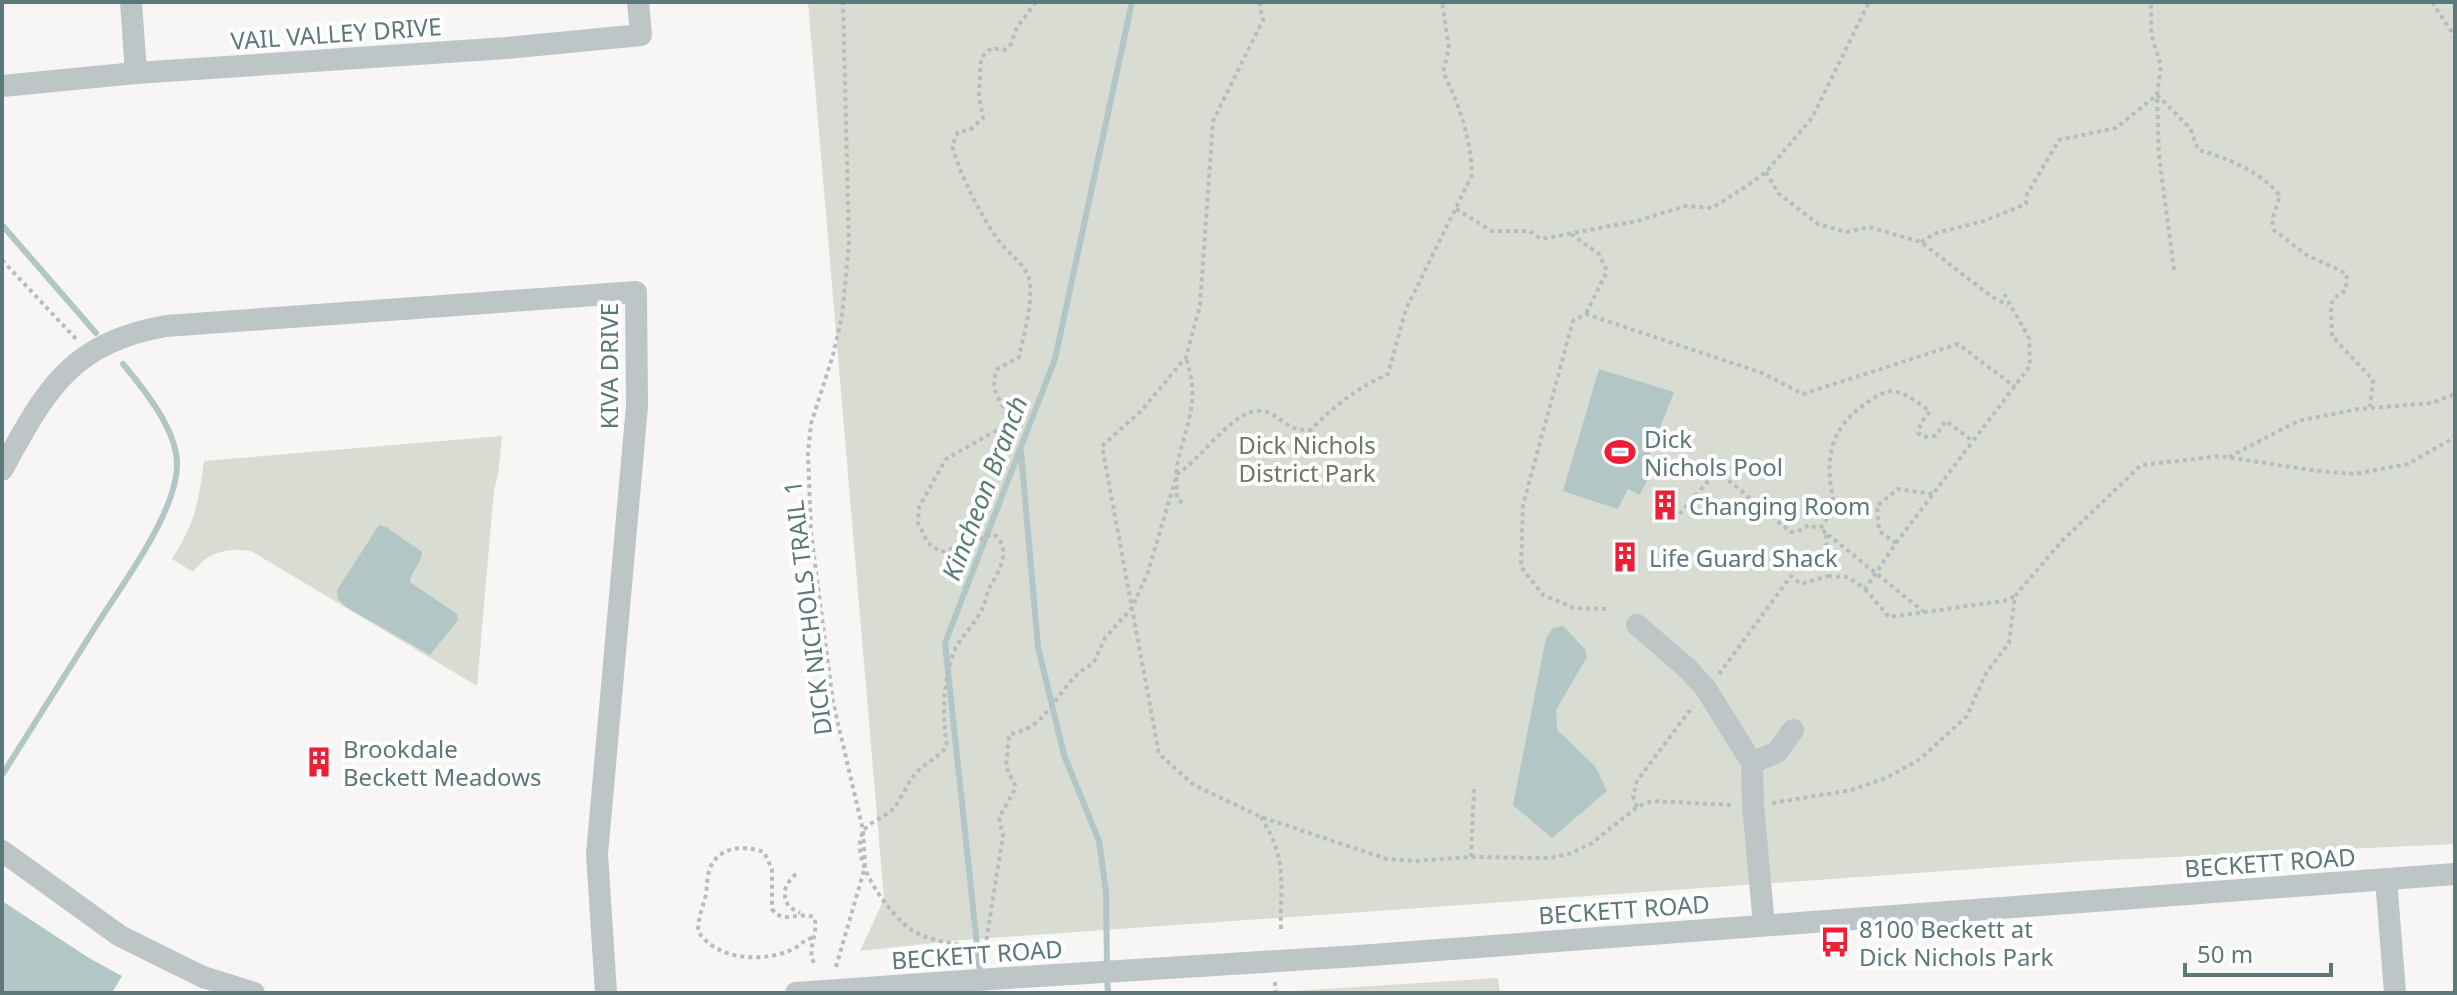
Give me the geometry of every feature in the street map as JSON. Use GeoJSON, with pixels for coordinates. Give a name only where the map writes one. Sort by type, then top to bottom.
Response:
{"type":"FeatureCollection","features":[{"type":"Feature","properties":{"kind":"street"},"geometry":{"type":"LineString","coordinates":[[131,2],[136,73]]}},
{"type":"Feature","properties":{"kind":"street","name":"VAIL VALLEY DRIVE"},"geometry":{"type":"LineString","coordinates":[[2,86],[641,35],[638,2]]}},
{"type":"Feature","properties":{"kind":"street","name":"KIVA DRIVE"},"geometry":{"type":"LineString","coordinates":[[2,470],[46,395],[70,368],[116,338],[166,326],[636,292],[637,406],[597,854],[606,993]]}},
{"type":"Feature","properties":{"kind":"street"},"geometry":{"type":"LineString","coordinates":[[1637,625],[1688,669],[1706,689],[1752,763],[1764,925]]}},
{"type":"Feature","properties":{"kind":"street"},"geometry":{"type":"LineString","coordinates":[[1752,763],[1777,752],[1793,730]]}},
{"type":"Feature","properties":{"kind":"street"},"geometry":{"type":"LineString","coordinates":[[2,851],[120,936],[203,977],[254,993]]}},
{"type":"Feature","properties":{"kind":"street","name":"BECKETT ROAD"},"geometry":{"type":"LineString","coordinates":[[796,993],[1358,956],[2455,874]]}},
{"type":"Feature","properties":{"kind":"street"},"geometry":{"type":"LineString","coordinates":[[2386,879],[2395,993]]}},
{"type":"Feature","properties":{"kind":"path","name":"DICK NICHOLS TRAIL 1"},"geometry":{"type":"LineString","coordinates":[[836,967],[865,867],[863,830],[833,702],[811,533],[808,453],[811,424],[842,316],[849,244],[843,2]]}},
{"type":"Feature","properties":{"kind":"path"},"geometry":{"type":"LineString","coordinates":[[863,830],[892,810],[921,768],[940,756],[947,746],[943,696],[955,649],[982,611],[989,588],[1001,570],[1003,553],[994,534],[941,552],[928,543],[918,523],[919,507],[946,459],[1006,425],[1007,409],[996,395],[993,382],[997,369],[1019,357],[1030,299],[1030,282],[1026,270],[999,242],[976,203],[952,146],[958,132],[970,130],[983,118],[979,95],[981,58],[991,48],[1004,50],[1011,44],[1017,27],[1036,2]]}},
{"type":"Feature","properties":{"kind":"path"},"geometry":{"type":"LineString","coordinates":[[1259,2],[1263,20],[1213,121],[1200,305],[1186,357],[1142,410],[1102,446],[1159,754],[1194,785],[1261,817],[1387,859],[1550,858],[1572,853],[1592,843],[1637,807],[1652,801],[1739,805]]}},
{"type":"Feature","properties":{"kind":"path"},"geometry":{"type":"LineString","coordinates":[[865,867],[898,919],[915,932],[985,949],[1003,835],[999,818],[1016,787],[1006,767],[1009,735],[1032,726],[1082,669],[1093,664],[1105,638],[1132,608],[1148,572],[1177,474],[1191,466],[1245,413],[1260,410],[1273,415],[1295,431],[1311,430],[1326,413],[1388,374],[1406,309],[1472,175],[1471,154],[1457,100],[1443,72],[1449,48],[1442,2]]}},
{"type":"Feature","properties":{"kind":"path"},"geometry":{"type":"LineString","coordinates":[[1456,209],[1492,231],[1529,231],[1541,239],[1637,221],[1685,206],[1712,208],[1766,172],[1812,118],[1869,2]]}},
{"type":"Feature","properties":{"kind":"path"},"geometry":{"type":"LineString","coordinates":[[2151,2],[2151,34],[2161,66],[2157,95],[2159,156],[2174,270]]}},
{"type":"Feature","properties":{"kind":"path"},"geometry":{"type":"LineString","coordinates":[[2432,2],[2455,37]]}},
{"type":"Feature","properties":{"kind":"path"},"geometry":{"type":"LineString","coordinates":[[1921,242],[1936,233],[1984,221],[2026,204],[2027,194],[2059,140],[2116,128],[2157,95]]}},
{"type":"Feature","properties":{"kind":"path"},"geometry":{"type":"LineString","coordinates":[[2157,95],[2190,128],[2198,150],[2214,154],[2272,185],[2280,196],[2272,220],[2274,230],[2305,254],[2347,274],[2346,290],[2333,299],[2331,306],[2332,336],[2373,380],[2370,407]]}},
{"type":"Feature","properties":{"kind":"path"},"geometry":{"type":"LineString","coordinates":[[1766,172],[1778,193],[1818,224],[1846,232],[1869,227],[1921,242],[1992,297],[2011,307]]}},
{"type":"Feature","properties":{"kind":"path"},"geometry":{"type":"LineString","coordinates":[[1571,234],[1599,254],[1607,271],[1586,314],[1573,321],[1523,505],[1521,567],[1543,595],[1574,608],[1606,609]]}},
{"type":"Feature","properties":{"kind":"path"},"geometry":{"type":"LineString","coordinates":[[2,260],[89,354]]}},
{"type":"Feature","properties":{"kind":"path"},"geometry":{"type":"LineString","coordinates":[[1865,589],[1896,543],[2030,366],[2029,338],[2002,290]]}},
{"type":"Feature","properties":{"kind":"path"},"geometry":{"type":"LineString","coordinates":[[1586,314],[1762,373],[1803,394],[1958,344],[2015,387]]}},
{"type":"Feature","properties":{"kind":"path"},"geometry":{"type":"LineString","coordinates":[[1182,503],[1177,498],[1176,464],[1194,399],[1193,378],[1186,357]]}},
{"type":"Feature","properties":{"kind":"path"},"geometry":{"type":"LineString","coordinates":[[1820,529],[1835,507],[1829,485],[1829,453],[1839,430],[1857,409],[1883,392],[1898,392],[1930,411],[1918,433],[1924,437],[1935,436],[1946,421],[1973,441]]}},
{"type":"Feature","properties":{"kind":"path"},"geometry":{"type":"LineString","coordinates":[[2229,457],[2298,421],[2370,407],[2432,403],[2455,394]]}},
{"type":"Feature","properties":{"kind":"path"},"geometry":{"type":"LineString","coordinates":[[1637,807],[1633,796],[1637,781],[1791,576],[1801,584],[1828,576],[1848,577],[1865,589],[1889,617],[2004,601],[2015,596],[2061,542],[2141,465],[2220,456],[2354,474],[2408,464],[2455,437]]}},
{"type":"Feature","properties":{"kind":"path"},"geometry":{"type":"LineString","coordinates":[[1674,520],[1717,471],[1791,532],[1809,525],[1826,533],[1924,612]]}},
{"type":"Feature","properties":{"kind":"path"},"geometry":{"type":"LineString","coordinates":[[1896,543],[1879,531],[1877,506],[1898,489],[1933,494]]}},
{"type":"Feature","properties":{"kind":"path"},"geometry":{"type":"LineString","coordinates":[[1826,533],[1828,576]]}},
{"type":"Feature","properties":{"kind":"path"},"geometry":{"type":"LineString","coordinates":[[1765,804],[1851,790],[1886,778],[1920,759],[1967,716],[1986,673],[2009,643],[2015,596]]}},
{"type":"Feature","properties":{"kind":"path"},"geometry":{"type":"LineString","coordinates":[[1471,857],[1474,789]]}},
{"type":"Feature","properties":{"kind":"path"},"geometry":{"type":"LineString","coordinates":[[1261,817],[1278,848],[1281,863],[1281,929]]}},
{"type":"Feature","properties":{"kind":"path"},"geometry":{"type":"LineString","coordinates":[[802,914],[787,918],[776,914],[772,909],[773,882],[768,858],[764,852],[735,848],[721,854],[708,872],[698,931],[712,946],[743,957],[770,956],[793,950],[812,938]]}},
{"type":"Feature","properties":{"kind":"path"},"geometry":{"type":"LineString","coordinates":[[796,874],[784,887],[784,894],[789,907],[814,917],[817,927],[810,953],[815,965]]}},
{"type":"Feature","properties":{"kind":"path"},"geometry":{"type":"LineString","coordinates":[[1275,982],[1276,993]]}},
{"type":"Feature","properties":{"kind":"green space","name":"Dick Nichols District Park"},"geometry":{"type":"Polygon","coordinates":[[[808,2],[2455,2],[2455,844],[2088,861],[962,940],[860,951],[884,899],[808,2]]]}},
{"type":"Feature","properties":{"kind":"green space"},"geometry":{"type":"Polygon","coordinates":[[[502,436],[494,490],[477,686],[251,551],[219,552],[205,559],[193,572],[172,559],[195,512],[204,461],[502,436]]]}},
{"type":"Feature","properties":{"kind":"green space"},"geometry":{"type":"Polygon","coordinates":[[[1498,978],[1500,993],[1262,993],[1498,978]]]}},
{"type":"Feature","properties":{"kind":"shaded area"},"geometry":{"type":"Polygon","coordinates":[[[1599,369],[1674,392],[1648,458],[1656,462],[1640,495],[1628,489],[1618,509],[1563,491],[1599,369]]]}},
{"type":"Feature","properties":{"kind":"shaded area"},"geometry":{"type":"Polygon","coordinates":[[[379,525],[422,552],[410,582],[457,614],[458,620],[430,655],[346,607],[338,599],[337,590],[379,525]]]}},
{"type":"Feature","properties":{"kind":"shaded area"},"geometry":{"type":"Polygon","coordinates":[[[1563,626],[1585,649],[1587,657],[1556,710],[1557,730],[1595,766],[1607,791],[1552,838],[1513,805],[1546,638],[1553,628],[1563,626]]]}},
{"type":"Feature","properties":{"kind":"shaded area"},"geometry":{"type":"Polygon","coordinates":[[[2,901],[122,976],[112,993],[2,993],[2,901]]]}},
{"type":"Feature","properties":{"kind":"waterway","name":"Kincheon Branch"},"geometry":{"type":"LineString","coordinates":[[980,973],[945,643],[1055,359],[1132,2]]}},
{"type":"Feature","properties":{"kind":"waterway"},"geometry":{"type":"LineString","coordinates":[[2,225],[96,333]]}},
{"type":"Feature","properties":{"kind":"waterway"},"geometry":{"type":"LineString","coordinates":[[2,775],[146,548],[175,483],[177,464],[172,438],[158,411],[123,364]]}},
{"type":"Feature","properties":{"kind":"waterway"},"geometry":{"type":"LineString","coordinates":[[1021,452],[1038,647],[1064,755],[1099,841],[1106,891],[1107,965]]}},
{"type":"Feature","properties":{"kind":"waterway"},"geometry":{"type":"LineString","coordinates":[[1107,977],[1108,993]]}},
{"type":"Feature","properties":{"kind":"place","name":"Dick Nichols Pool"},"geometry":{"type":"Point","coordinates":[1620,452]}},
{"type":"Feature","properties":{"kind":"place","name":"Changing Room"},"geometry":{"type":"Point","coordinates":[1665,505]}},
{"type":"Feature","properties":{"kind":"place","name":"Life Guard Shack"},"geometry":{"type":"Point","coordinates":[1625,557]}},
{"type":"Feature","properties":{"kind":"place","name":"Brookdale Beckett Meadows"},"geometry":{"type":"Point","coordinates":[319,762]}},
{"type":"Feature","properties":{"kind":"place","name":"8100 Beckett at Dick Nichols Park"},"geometry":{"type":"Point","coordinates":[1835,942]}}]}
